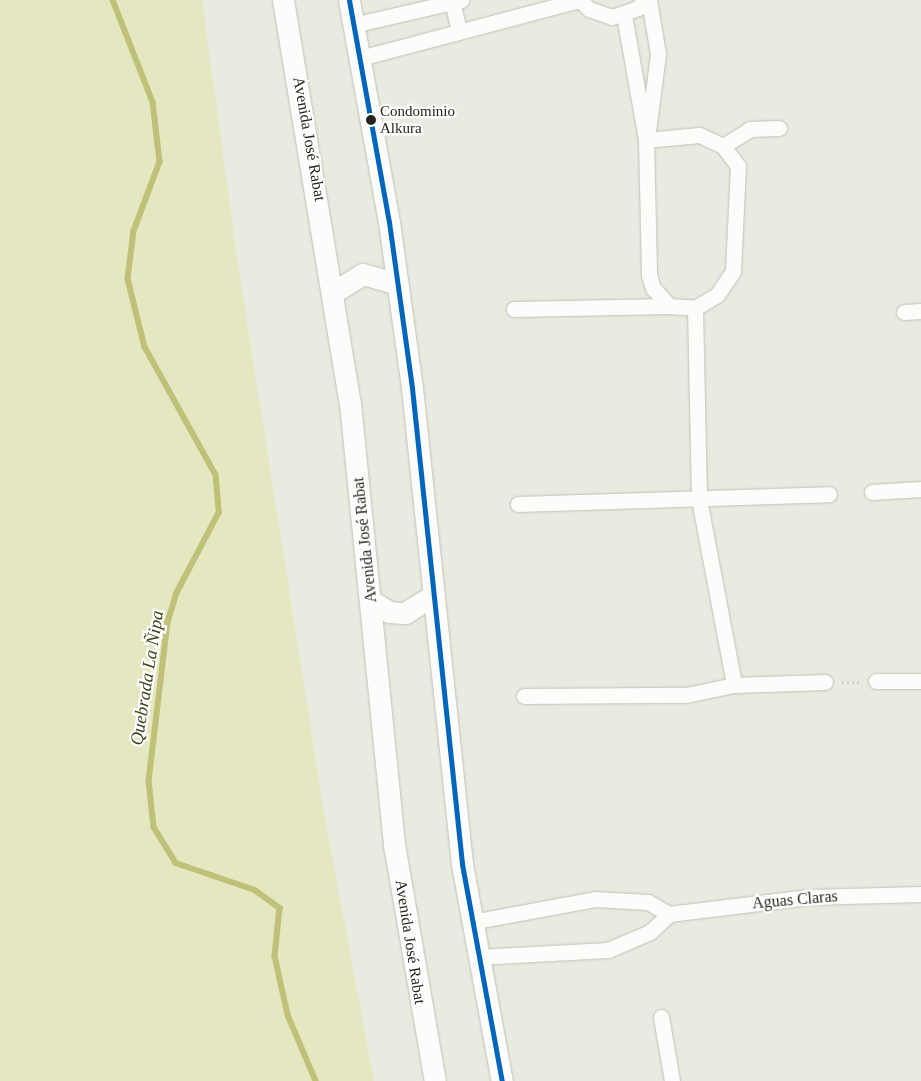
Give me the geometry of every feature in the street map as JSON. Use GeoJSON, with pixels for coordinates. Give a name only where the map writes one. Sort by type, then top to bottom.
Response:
{"type":"FeatureCollection","features":[{"type":"Feature","properties":{"kind":"street","name":"Avenida José Rabat"},"geometry":{"type":"LineString","coordinates":[[283,0],[334,292],[372,601],[395,850],[435,1081]]}},
{"type":"Feature","properties":{"kind":"street"},"geometry":{"type":"LineString","coordinates":[[349,0],[397,284],[434,595],[446,736],[471,922],[502,1081]]}},
{"type":"Feature","properties":{"kind":"street"},"geometry":{"type":"LineString","coordinates":[[360,58],[580,0],[600,14],[624,15],[645,0]]}},
{"type":"Feature","properties":{"kind":"street"},"geometry":{"type":"LineString","coordinates":[[649,0],[658,54],[646,140],[646,260],[652,288],[669,306]]}},
{"type":"Feature","properties":{"kind":"street"},"geometry":{"type":"LineString","coordinates":[[353,25],[457,1],[459,31]]}},
{"type":"Feature","properties":{"kind":"street"},"geometry":{"type":"LineString","coordinates":[[624,15],[646,140]]}},
{"type":"Feature","properties":{"kind":"street"},"geometry":{"type":"LineString","coordinates":[[722,146],[750,129],[779,128]]}},
{"type":"Feature","properties":{"kind":"street"},"geometry":{"type":"LineString","coordinates":[[514,309],[669,306],[695,308],[727,284],[737,256],[738,166],[722,146],[700,135],[646,140]]}},
{"type":"Feature","properties":{"kind":"street"},"geometry":{"type":"LineString","coordinates":[[334,292],[364,274],[397,284]]}},
{"type":"Feature","properties":{"kind":"street"},"geometry":{"type":"LineString","coordinates":[[695,308],[699,499],[734,686]]}},
{"type":"Feature","properties":{"kind":"street"},"geometry":{"type":"LineString","coordinates":[[904,312],[921,311]]}},
{"type":"Feature","properties":{"kind":"street"},"geometry":{"type":"LineString","coordinates":[[872,492],[921,489]]}},
{"type":"Feature","properties":{"kind":"street"},"geometry":{"type":"LineString","coordinates":[[518,504],[829,494]]}},
{"type":"Feature","properties":{"kind":"street"},"geometry":{"type":"LineString","coordinates":[[372,601],[389,612],[405,613],[434,595]]}},
{"type":"Feature","properties":{"kind":"street"},"geometry":{"type":"LineString","coordinates":[[876,682],[921,681]]}},
{"type":"Feature","properties":{"kind":"street"},"geometry":{"type":"LineString","coordinates":[[524,696],[686,695],[734,686],[825,682]]}},
{"type":"Feature","properties":{"kind":"street","name":"Aguas Claras"},"geometry":{"type":"LineString","coordinates":[[669,914],[808,897],[921,894]]}},
{"type":"Feature","properties":{"kind":"street"},"geometry":{"type":"LineString","coordinates":[[471,922],[595,899],[648,902],[669,914],[650,932],[608,950],[477,957]]}},
{"type":"Feature","properties":{"kind":"street"},"geometry":{"type":"LineString","coordinates":[[661,1017],[672,1081]]}},
{"type":"Feature","properties":{"kind":"path"},"geometry":{"type":"LineString","coordinates":[[825,682],[876,682]]}},
{"type":"Feature","properties":{"kind":"green space"},"geometry":{"type":"Polygon","coordinates":[[[0,0],[202,0],[238,265],[325,819],[374,1081],[0,1081],[0,0]]]}},
{"type":"Feature","properties":{"kind":"waterway","name":"Quebrada La Ñipa"},"geometry":{"type":"LineString","coordinates":[[113,0],[153,102],[160,162],[134,231],[128,279],[145,347],[216,475],[219,513],[177,593],[168,622],[149,781],[154,827],[176,863],[255,890],[280,908],[275,956],[288,1015],[316,1081]]}},
{"type":"Feature","properties":{"kind":"transit line"},"geometry":{"type":"LineString","coordinates":[[349,0],[389,222],[412,388],[462,864],[502,1081]]}},
{"type":"Feature","properties":{"kind":"place","name":"Condominio Alkura"},"geometry":{"type":"Point","coordinates":[371,120]}}]}
